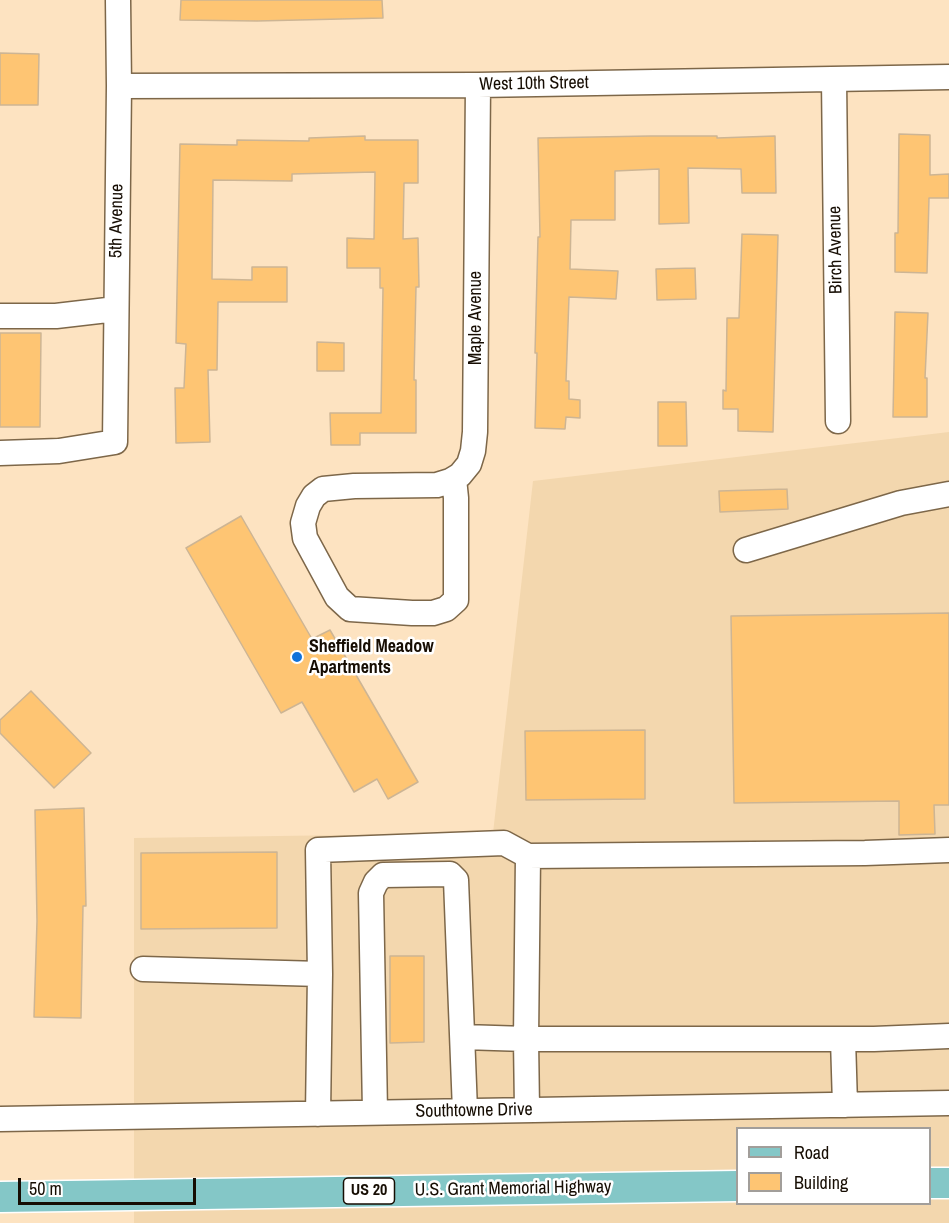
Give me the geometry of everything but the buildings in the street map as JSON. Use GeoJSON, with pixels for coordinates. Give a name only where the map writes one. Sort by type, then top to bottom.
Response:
{"type":"FeatureCollection","features":[{"type":"Feature","properties":{"kind":"main road"},"geometry":{"type":"LineString","coordinates":[[931,1183],[949,1183]]}},
{"type":"Feature","properties":{"kind":"main road","name":"U.S. Grant Memorial Highway"},"geometry":{"type":"LineString","coordinates":[[0,1197],[736,1186]]}},
{"type":"Feature","properties":{"kind":"street","name":"5th Avenue"},"geometry":{"type":"LineString","coordinates":[[0,453],[59,451],[115,442],[118,0]]}},
{"type":"Feature","properties":{"kind":"street","name":"West 10th Street"},"geometry":{"type":"LineString","coordinates":[[119,86],[478,85],[949,77]]}},
{"type":"Feature","properties":{"kind":"street","name":"Birch Avenue"},"geometry":{"type":"LineString","coordinates":[[834,79],[838,421]]}},
{"type":"Feature","properties":{"kind":"street","name":"Maple Avenue"},"geometry":{"type":"LineString","coordinates":[[454,479],[469,464],[476,432],[478,85]]}},
{"type":"Feature","properties":{"kind":"street"},"geometry":{"type":"LineString","coordinates":[[0,316],[56,316],[116,309]]}},
{"type":"Feature","properties":{"kind":"street"},"geometry":{"type":"LineString","coordinates":[[454,479],[456,600],[446,609],[434,613],[350,609],[337,597],[306,538],[303,524],[308,506],[314,496],[323,489],[437,485],[454,479]]}},
{"type":"Feature","properties":{"kind":"street"},"geometry":{"type":"LineString","coordinates":[[746,550],[901,503],[949,494]]}},
{"type":"Feature","properties":{"kind":"street"},"geometry":{"type":"LineString","coordinates":[[318,1114],[320,974],[318,850],[504,843],[528,855],[865,853],[949,850]]}},
{"type":"Feature","properties":{"kind":"street"},"geometry":{"type":"LineString","coordinates":[[527,1110],[528,855]]}},
{"type":"Feature","properties":{"kind":"street"},"geometry":{"type":"LineString","coordinates":[[375,1112],[371,893],[376,882],[383,875],[450,874],[456,880],[465,1111]]}},
{"type":"Feature","properties":{"kind":"street"},"geometry":{"type":"LineString","coordinates":[[142,969],[320,974]]}},
{"type":"Feature","properties":{"kind":"street"},"geometry":{"type":"LineString","coordinates":[[463,1037],[843,1039],[949,1036]]}},
{"type":"Feature","properties":{"kind":"street"},"geometry":{"type":"LineString","coordinates":[[843,1039],[845,1105]]}},
{"type":"Feature","properties":{"kind":"street","name":"Southtowne Drive"},"geometry":{"type":"LineString","coordinates":[[0,1119],[949,1103]]}},
{"type":"Feature","properties":{"kind":"shaded area"},"geometry":{"type":"Polygon","coordinates":[[[949,432],[949,1223],[134,1223],[134,838],[493,833],[533,481],[949,432]]]}},
{"type":"Feature","properties":{"kind":"place","name":"Sheffield Meadow Apartments"},"geometry":{"type":"Point","coordinates":[297,657]}}]}
